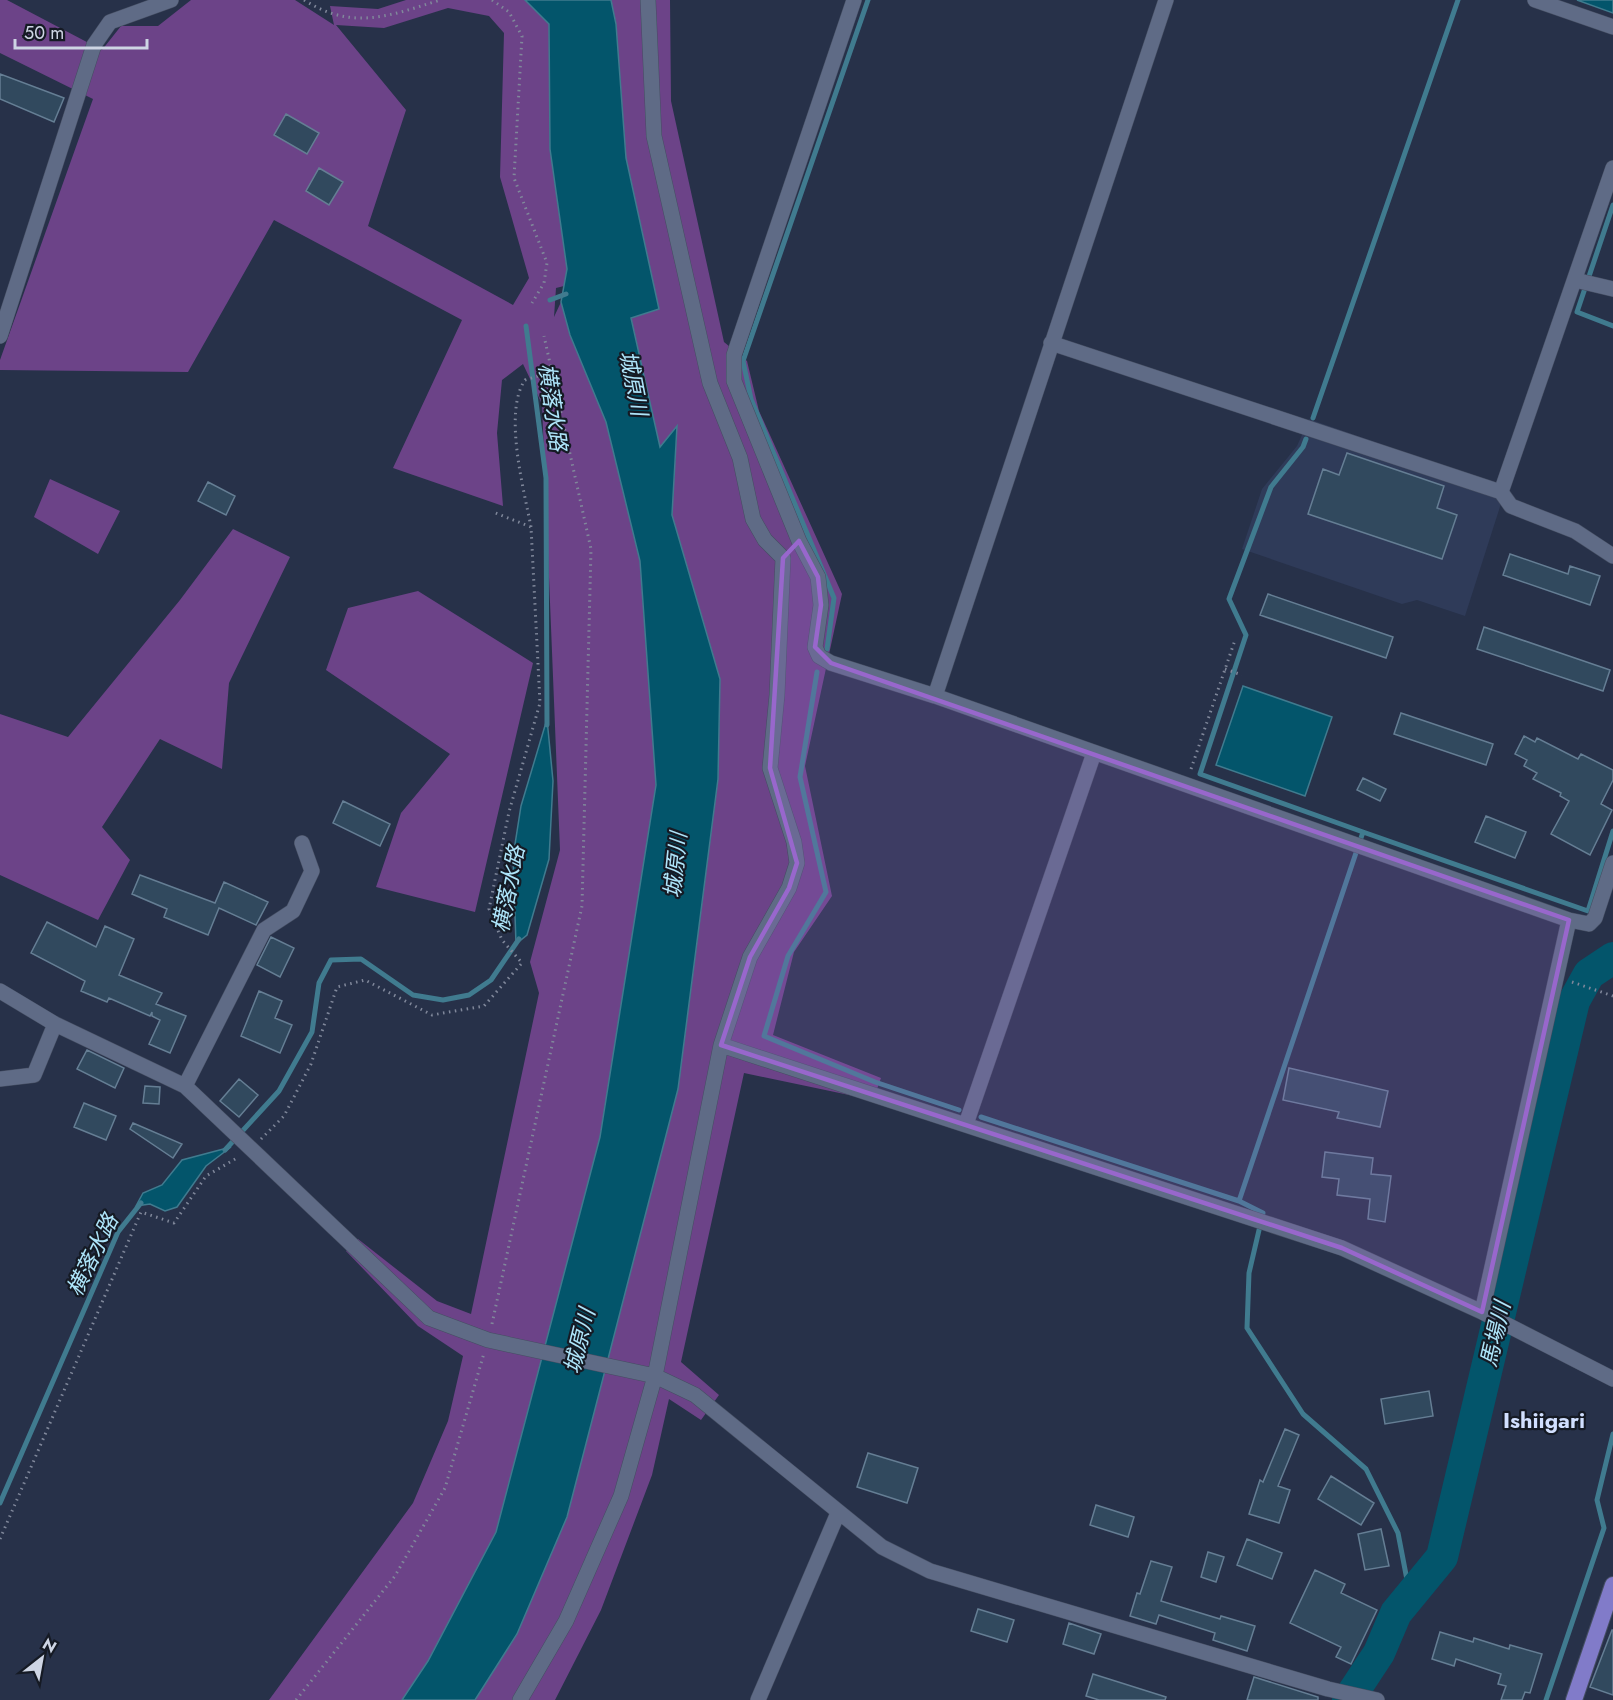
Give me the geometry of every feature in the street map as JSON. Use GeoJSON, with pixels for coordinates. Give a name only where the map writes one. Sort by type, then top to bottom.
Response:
{"type":"FeatureCollection","features":[{"type":"Feature","properties":{"kind":"main road"},"geometry":{"type":"LineString","coordinates":[[1574,1700],[1613,1585]]}},
{"type":"Feature","properties":{"kind":"street"},"geometry":{"type":"LineString","coordinates":[[0,336],[94,45],[110,22],[171,0]]}},
{"type":"Feature","properties":{"kind":"street"},"geometry":{"type":"LineString","coordinates":[[648,0],[654,136],[710,383],[740,458],[753,519],[765,540],[783,558]]}},
{"type":"Feature","properties":{"kind":"street"},"geometry":{"type":"LineString","coordinates":[[854,0],[734,355],[734,381],[799,541],[818,577],[821,605],[815,647],[819,656],[831,663],[935,696],[1569,920],[1589,924],[1596,918],[1613,863]]}},
{"type":"Feature","properties":{"kind":"street"},"geometry":{"type":"LineString","coordinates":[[935,696],[1167,0]]}},
{"type":"Feature","properties":{"kind":"street"},"geometry":{"type":"LineString","coordinates":[[1535,0],[1613,27]]}},
{"type":"Feature","properties":{"kind":"street"},"geometry":{"type":"LineString","coordinates":[[1501,492],[1613,168]]}},
{"type":"Feature","properties":{"kind":"street"},"geometry":{"type":"LineString","coordinates":[[1575,280],[1613,289]]}},
{"type":"Feature","properties":{"kind":"street"},"geometry":{"type":"LineString","coordinates":[[1051,343],[1501,492],[1511,506],[1575,531],[1613,556]]}},
{"type":"Feature","properties":{"kind":"street"},"geometry":{"type":"LineString","coordinates":[[520,1700],[566,1621],[621,1496],[655,1376],[721,1045],[750,957],[789,888],[797,863],[794,842],[770,768],[777,695],[783,558],[799,541]]}},
{"type":"Feature","properties":{"kind":"street"},"geometry":{"type":"LineString","coordinates":[[966,1124],[1094,753]]}},
{"type":"Feature","properties":{"kind":"street"},"geometry":{"type":"LineString","coordinates":[[185,1086],[264,930],[293,911],[312,871],[302,843]]}},
{"type":"Feature","properties":{"kind":"street"},"geometry":{"type":"LineString","coordinates":[[1482,1312],[1569,920]]}},
{"type":"Feature","properties":{"kind":"street"},"geometry":{"type":"LineString","coordinates":[[0,991],[55,1024],[185,1086],[253,1148],[429,1318],[488,1340],[655,1376],[695,1395],[882,1547],[930,1571],[1322,1695],[1377,1700]]}},
{"type":"Feature","properties":{"kind":"street"},"geometry":{"type":"LineString","coordinates":[[0,1079],[34,1075],[55,1024]]}},
{"type":"Feature","properties":{"kind":"street"},"geometry":{"type":"LineString","coordinates":[[721,1045],[1342,1248],[1482,1312],[1612,1379]]}},
{"type":"Feature","properties":{"kind":"street"},"geometry":{"type":"LineString","coordinates":[[758,1700],[838,1513]]}},
{"type":"Feature","properties":{"kind":"path"},"geometry":{"type":"LineString","coordinates":[[304,0],[327,14],[382,19],[440,0]]}},
{"type":"Feature","properties":{"kind":"path"},"geometry":{"type":"LineString","coordinates":[[492,0],[509,12],[522,36],[514,178],[548,263],[544,284],[532,303]]}},
{"type":"Feature","properties":{"kind":"path"},"geometry":{"type":"LineString","coordinates":[[296,1700],[395,1576],[445,1488],[488,1340],[582,906],[591,549],[544,336]]}},
{"type":"Feature","properties":{"kind":"path"},"geometry":{"type":"LineString","coordinates":[[0,1539],[141,1212],[174,1223],[206,1176],[253,1148],[284,1116],[311,1064],[337,987],[364,980],[432,1015],[484,1006],[522,963],[502,940],[489,909],[509,812],[540,703],[531,527],[515,444],[515,402],[525,380],[538,376],[554,378]]}},
{"type":"Feature","properties":{"kind":"path"},"geometry":{"type":"LineString","coordinates":[[493,512],[531,527]]}},
{"type":"Feature","properties":{"kind":"path"},"geometry":{"type":"LineString","coordinates":[[1185,785],[1235,640]]}},
{"type":"Feature","properties":{"kind":"path"},"geometry":{"type":"LineString","coordinates":[[1225,669],[1242,675]]}},
{"type":"Feature","properties":{"kind":"path"},"geometry":{"type":"LineString","coordinates":[[1574,982],[1613,996]]}},
{"type":"Feature","properties":{"kind":"highlighted area"},"geometry":{"type":"Polygon","coordinates":[[[799,541],[818,577],[821,605],[815,647],[831,663],[1569,920],[1482,1312],[1342,1248],[721,1045],[750,957],[789,888],[797,863],[770,768],[783,558],[799,541]]]}},
{"type":"Feature","properties":{"kind":"shaded area"},"geometry":{"type":"Polygon","coordinates":[[[0,0],[7,0],[102,50],[121,26],[158,26],[191,0],[295,0],[334,25],[330,6],[378,9],[406,0],[525,0],[549,24],[550,149],[567,269],[564,286],[556,288],[554,317],[561,302],[570,335],[606,422],[640,561],[656,785],[600,1137],[496,1532],[428,1661],[402,1700],[269,1700],[413,1503],[448,1421],[463,1356],[418,1326],[346,1251],[358,1239],[437,1301],[471,1314],[539,993],[530,962],[560,850],[542,404],[523,364],[502,380],[497,433],[503,506],[393,468],[462,320],[274,220],[188,372],[0,370],[0,360],[93,99],[0,53],[0,0]],[[448,8],[384,28],[336,25],[406,110],[368,226],[513,305],[529,278],[500,177],[504,33],[489,16],[448,8]]]}},
{"type":"Feature","properties":{"kind":"shaded area"},"geometry":{"type":"Polygon","coordinates":[[[611,0],[670,0],[671,101],[724,342],[747,361],[759,411],[842,594],[805,766],[832,896],[794,952],[773,1035],[881,1078],[873,1100],[744,1073],[681,1362],[719,1395],[701,1420],[669,1399],[652,1475],[601,1610],[555,1700],[475,1700],[517,1634],[678,1089],[718,779],[720,679],[672,515],[677,427],[660,447],[631,317],[659,309],[626,158],[616,24],[611,0]]]}},
{"type":"Feature","properties":{"kind":"shaded area"},"geometry":{"type":"Polygon","coordinates":[[[1309,419],[1506,488],[1465,616],[1417,600],[1402,604],[1242,549],[1262,489],[1297,446],[1309,419]]]}},
{"type":"Feature","properties":{"kind":"shaded area"},"geometry":{"type":"Polygon","coordinates":[[[50,479],[120,511],[98,554],[34,517],[50,479]]]}},
{"type":"Feature","properties":{"kind":"shaded area"},"geometry":{"type":"Polygon","coordinates":[[[233,529],[290,557],[229,683],[222,769],[160,739],[102,827],[130,860],[98,920],[0,875],[0,714],[68,737],[180,600],[233,529]]]}},
{"type":"Feature","properties":{"kind":"shaded area"},"geometry":{"type":"Polygon","coordinates":[[[418,591],[533,663],[475,912],[376,887],[401,813],[450,754],[326,670],[348,608],[418,591]]]}},
{"type":"Feature","properties":{"kind":"water","name":"城原川"},"geometry":{"type":"Polygon","coordinates":[[[525,0],[611,0],[616,24],[626,158],[659,309],[631,318],[660,447],[677,426],[672,515],[720,679],[718,779],[678,1089],[567,1517],[517,1634],[475,1700],[402,1700],[428,1661],[496,1532],[600,1137],[656,785],[640,561],[606,422],[570,335],[561,302],[567,269],[550,149],[549,24],[525,0]]]}},
{"type":"Feature","properties":{"kind":"water"},"geometry":{"type":"Polygon","coordinates":[[[1577,0],[1613,0],[1613,13],[1577,0]]]}},
{"type":"Feature","properties":{"kind":"water"},"geometry":{"type":"Polygon","coordinates":[[[1243,686],[1332,717],[1305,796],[1216,765],[1243,686]]]}},
{"type":"Feature","properties":{"kind":"water"},"geometry":{"type":"Polygon","coordinates":[[[547,719],[553,781],[549,859],[527,935],[516,944],[513,857],[521,806],[547,719]]]}},
{"type":"Feature","properties":{"kind":"water"},"geometry":{"type":"Polygon","coordinates":[[[231,1147],[206,1166],[177,1207],[165,1211],[150,1204],[136,1206],[143,1193],[162,1185],[182,1160],[231,1147]]]}},
{"type":"Feature","properties":{"kind":"building"},"geometry":{"type":"Polygon","coordinates":[[[0,74],[64,98],[54,122],[0,99],[0,74]]]}},
{"type":"Feature","properties":{"kind":"building"},"geometry":{"type":"Polygon","coordinates":[[[286,114],[319,133],[307,154],[274,135],[286,114]]]}},
{"type":"Feature","properties":{"kind":"building"},"geometry":{"type":"Polygon","coordinates":[[[319,168],[343,182],[329,205],[306,191],[319,168]]]}},
{"type":"Feature","properties":{"kind":"building"},"geometry":{"type":"Polygon","coordinates":[[[1347,453],[1444,486],[1437,508],[1457,515],[1442,559],[1308,514],[1323,469],[1339,475],[1347,453]]]}},
{"type":"Feature","properties":{"kind":"building"},"geometry":{"type":"Polygon","coordinates":[[[208,482],[235,496],[226,515],[198,501],[208,482]]]}},
{"type":"Feature","properties":{"kind":"building"},"geometry":{"type":"Polygon","coordinates":[[[1510,554],[1568,574],[1570,566],[1600,576],[1590,605],[1503,575],[1510,554]]]}},
{"type":"Feature","properties":{"kind":"building"},"geometry":{"type":"Polygon","coordinates":[[[1268,594],[1393,637],[1386,658],[1260,615],[1268,594]]]}},
{"type":"Feature","properties":{"kind":"building"},"geometry":{"type":"Polygon","coordinates":[[[1484,627],[1610,670],[1603,691],[1477,649],[1484,627]]]}},
{"type":"Feature","properties":{"kind":"building"},"geometry":{"type":"Polygon","coordinates":[[[1401,713],[1493,744],[1486,765],[1394,734],[1401,713]]]}},
{"type":"Feature","properties":{"kind":"building"},"geometry":{"type":"Polygon","coordinates":[[[1524,736],[1535,742],[1537,738],[1578,759],[1581,754],[1613,770],[1613,780],[1601,804],[1612,810],[1590,855],[1551,834],[1569,801],[1560,796],[1561,793],[1533,779],[1537,773],[1524,766],[1527,760],[1515,754],[1524,736]]]}},
{"type":"Feature","properties":{"kind":"building"},"geometry":{"type":"Polygon","coordinates":[[[1363,778],[1386,789],[1380,801],[1357,790],[1363,778]]]}},
{"type":"Feature","properties":{"kind":"building"},"geometry":{"type":"Polygon","coordinates":[[[343,801],[390,824],[380,846],[333,823],[343,801]]]}},
{"type":"Feature","properties":{"kind":"building"},"geometry":{"type":"Polygon","coordinates":[[[1486,816],[1526,832],[1515,858],[1475,842],[1486,816]]]}},
{"type":"Feature","properties":{"kind":"building"},"geometry":{"type":"Polygon","coordinates":[[[140,875],[215,903],[224,882],[268,902],[256,925],[219,908],[208,935],[164,917],[167,909],[132,894],[140,875]]]}},
{"type":"Feature","properties":{"kind":"building"},"geometry":{"type":"Polygon","coordinates":[[[47,922],[96,947],[105,926],[134,939],[119,975],[162,993],[156,1004],[186,1016],[170,1053],[149,1044],[160,1020],[152,1016],[152,1012],[150,1016],[109,998],[107,1002],[81,991],[85,981],[31,953],[47,922]]]}},
{"type":"Feature","properties":{"kind":"building"},"geometry":{"type":"Polygon","coordinates":[[[271,937],[294,948],[280,977],[257,965],[271,937]]]}},
{"type":"Feature","properties":{"kind":"building"},"geometry":{"type":"Polygon","coordinates":[[[259,991],[282,1001],[275,1018],[292,1025],[280,1053],[241,1036],[259,991]]]}},
{"type":"Feature","properties":{"kind":"building"},"geometry":{"type":"Polygon","coordinates":[[[87,1050],[124,1068],[115,1088],[77,1069],[87,1050]]]}},
{"type":"Feature","properties":{"kind":"building"},"geometry":{"type":"Polygon","coordinates":[[[1289,1068],[1388,1091],[1380,1127],[1337,1118],[1339,1112],[1283,1100],[1289,1068]]]}},
{"type":"Feature","properties":{"kind":"building"},"geometry":{"type":"Polygon","coordinates":[[[239,1079],[258,1095],[239,1117],[220,1101],[239,1079]]]}},
{"type":"Feature","properties":{"kind":"building"},"geometry":{"type":"Polygon","coordinates":[[[145,1086],[160,1087],[159,1104],[143,1103],[145,1086]]]}},
{"type":"Feature","properties":{"kind":"building"},"geometry":{"type":"Polygon","coordinates":[[[84,1103],[116,1116],[106,1140],[74,1127],[84,1103]]]}},
{"type":"Feature","properties":{"kind":"building"},"geometry":{"type":"Polygon","coordinates":[[[133,1123],[182,1144],[173,1158],[130,1129],[133,1123]]]}},
{"type":"Feature","properties":{"kind":"building"},"geometry":{"type":"Polygon","coordinates":[[[1325,1152],[1373,1158],[1371,1174],[1391,1176],[1385,1222],[1368,1219],[1370,1199],[1337,1195],[1339,1179],[1322,1177],[1325,1152]]]}},
{"type":"Feature","properties":{"kind":"building"},"geometry":{"type":"Polygon","coordinates":[[[1429,1391],[1433,1416],[1385,1424],[1381,1399],[1429,1391]]]}},
{"type":"Feature","properties":{"kind":"building"},"geometry":{"type":"Polygon","coordinates":[[[1285,1429],[1299,1435],[1278,1486],[1290,1490],[1279,1523],[1249,1514],[1260,1480],[1263,1482],[1285,1429]]]}},
{"type":"Feature","properties":{"kind":"building"},"geometry":{"type":"Polygon","coordinates":[[[868,1453],[918,1468],[907,1503],[857,1487],[868,1453]]]}},
{"type":"Feature","properties":{"kind":"building"},"geometry":{"type":"Polygon","coordinates":[[[1331,1476],[1374,1503],[1361,1525],[1318,1499],[1331,1476]]]}},
{"type":"Feature","properties":{"kind":"building"},"geometry":{"type":"Polygon","coordinates":[[[1096,1505],[1134,1517],[1128,1537],[1090,1525],[1096,1505]]]}},
{"type":"Feature","properties":{"kind":"building"},"geometry":{"type":"Polygon","coordinates":[[[1381,1529],[1389,1566],[1365,1570],[1358,1534],[1381,1529]]]}},
{"type":"Feature","properties":{"kind":"building"},"geometry":{"type":"Polygon","coordinates":[[[1247,1539],[1282,1553],[1272,1579],[1237,1565],[1247,1539]]]}},
{"type":"Feature","properties":{"kind":"building"},"geometry":{"type":"Polygon","coordinates":[[[1208,1552],[1224,1557],[1216,1582],[1201,1577],[1208,1552]]]}},
{"type":"Feature","properties":{"kind":"building"},"geometry":{"type":"Polygon","coordinates":[[[1151,1561],[1172,1567],[1161,1601],[1220,1619],[1221,1616],[1255,1626],[1247,1651],[1213,1640],[1215,1633],[1159,1615],[1156,1624],[1130,1616],[1151,1561]]]}},
{"type":"Feature","properties":{"kind":"building"},"geometry":{"type":"Polygon","coordinates":[[[1315,1570],[1345,1584],[1341,1593],[1377,1610],[1351,1664],[1336,1657],[1341,1647],[1290,1623],[1315,1570]]]}},
{"type":"Feature","properties":{"kind":"building"},"geometry":{"type":"Polygon","coordinates":[[[978,1609],[1014,1620],[1007,1642],[971,1631],[978,1609]]]}},
{"type":"Feature","properties":{"kind":"building"},"geometry":{"type":"Polygon","coordinates":[[[1069,1623],[1101,1634],[1094,1654],[1063,1644],[1069,1623]]]}},
{"type":"Feature","properties":{"kind":"building"},"geometry":{"type":"Polygon","coordinates":[[[1613,1630],[1613,1695],[1590,1687],[1613,1630]]]}},
{"type":"Feature","properties":{"kind":"building"},"geometry":{"type":"Polygon","coordinates":[[[1440,1632],[1473,1642],[1474,1638],[1509,1649],[1510,1645],[1542,1654],[1530,1693],[1525,1692],[1522,1700],[1501,1700],[1506,1686],[1498,1684],[1501,1674],[1456,1659],[1454,1666],[1432,1659],[1440,1632]]]}},
{"type":"Feature","properties":{"kind":"building"},"geometry":{"type":"Polygon","coordinates":[[[1093,1674],[1166,1697],[1165,1700],[1099,1700],[1086,1696],[1093,1674]]]}},
{"type":"Feature","properties":{"kind":"building"},"geometry":{"type":"Polygon","coordinates":[[[1254,1677],[1318,1697],[1318,1700],[1247,1700],[1254,1677]]]}},
{"type":"Feature","properties":{"kind":"waterway"},"geometry":{"type":"LineString","coordinates":[[827,649],[834,598],[751,399],[743,361],[868,0]]}},
{"type":"Feature","properties":{"kind":"waterway"},"geometry":{"type":"LineString","coordinates":[[1313,418],[1458,0]]}},
{"type":"Feature","properties":{"kind":"waterway"},"geometry":{"type":"LineString","coordinates":[[1613,205],[1577,312],[1613,326]]}},
{"type":"Feature","properties":{"kind":"waterway"},"geometry":{"type":"LineString","coordinates":[[550,300],[566,294]]}},
{"type":"Feature","properties":{"kind":"waterway","name":"横落水路"},"geometry":{"type":"LineString","coordinates":[[526,326],[546,478],[547,725]]}},
{"type":"Feature","properties":{"kind":"waterway"},"geometry":{"type":"LineString","coordinates":[[1306,439],[1303,447],[1271,487],[1229,599],[1246,635],[1200,774],[1363,832],[1239,1201],[1263,1213],[1249,1273],[1247,1328],[1303,1414],[1366,1469],[1398,1533],[1408,1585],[1396,1613]]}},
{"type":"Feature","properties":{"kind":"waterway"},"geometry":{"type":"LineString","coordinates":[[817,672],[800,777],[826,892],[788,956],[764,1036],[875,1082],[959,1110]]}},
{"type":"Feature","properties":{"kind":"waterway"},"geometry":{"type":"LineString","coordinates":[[1363,832],[1588,911],[1613,831]]}},
{"type":"Feature","properties":{"kind":"waterway","name":"横落水路"},"geometry":{"type":"LineString","coordinates":[[225,1150],[279,1091],[312,1032],[319,983],[331,960],[361,959],[413,995],[443,1000],[469,995],[491,980],[519,939]]}},
{"type":"Feature","properties":{"kind":"waterway","name":"馬場川"},"geometry":{"type":"LineString","coordinates":[[1348,1700],[1379,1653],[1396,1613],[1442,1557],[1574,1001],[1589,974],[1613,958]]}},
{"type":"Feature","properties":{"kind":"waterway"},"geometry":{"type":"LineString","coordinates":[[981,1117],[1239,1201]]}},
{"type":"Feature","properties":{"kind":"waterway","name":"横落水路"},"geometry":{"type":"LineString","coordinates":[[0,1503],[118,1232],[141,1203]]}},
{"type":"Feature","properties":{"kind":"waterway"},"geometry":{"type":"LineString","coordinates":[[1546,1700],[1604,1528],[1597,1500],[1613,1434]]}},
{"type":"Feature","properties":{"kind":"district","name":"Ishiigari"},"geometry":{"type":"Point","coordinates":[1544,1420]}}]}
